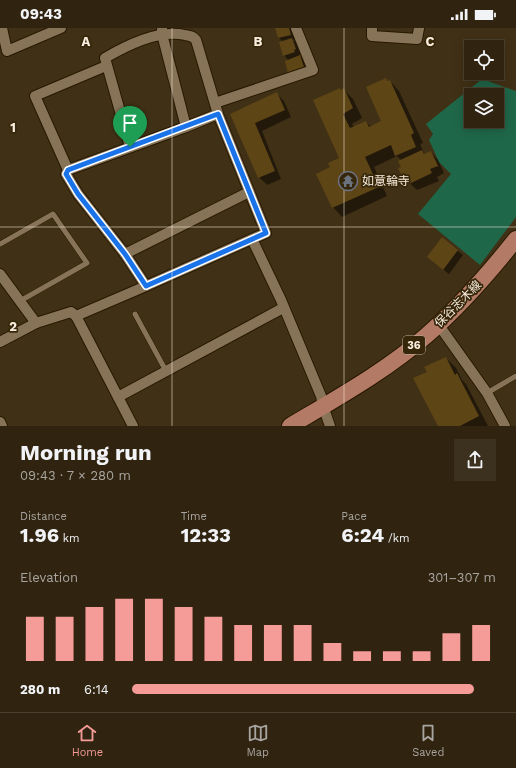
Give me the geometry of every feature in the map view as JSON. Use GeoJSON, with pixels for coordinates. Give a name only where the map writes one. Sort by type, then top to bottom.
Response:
{"type":"FeatureCollection","features":[{"type":"Feature","properties":{"kind":"main road","name":"保谷志木線"},"geometry":{"type":"LineString","coordinates":[[290,426],[378,372],[427,335],[480,283],[516,239]]}},
{"type":"Feature","properties":{"kind":"street"},"geometry":{"type":"LineString","coordinates":[[2,28],[8,51],[59,28]]}},
{"type":"Feature","properties":{"kind":"street"},"geometry":{"type":"LineString","coordinates":[[215,103],[313,70],[296,28]]}},
{"type":"Feature","properties":{"kind":"street"},"geometry":{"type":"LineString","coordinates":[[372,28],[372,36],[418,39],[419,28]]}},
{"type":"Feature","properties":{"kind":"street"},"geometry":{"type":"LineString","coordinates":[[162,31],[186,127]]}},
{"type":"Feature","properties":{"kind":"street"},"geometry":{"type":"LineString","coordinates":[[76,316],[266,233],[218,114],[194,37],[162,31],[105,58],[106,66],[130,147]]}},
{"type":"Feature","properties":{"kind":"street"},"geometry":{"type":"LineString","coordinates":[[106,66],[35,96],[68,170],[66,174],[78,194],[125,254],[146,286]]}},
{"type":"Feature","properties":{"kind":"street"},"geometry":{"type":"LineString","coordinates":[[68,170],[218,114]]}},
{"type":"Feature","properties":{"kind":"street"},"geometry":{"type":"LineString","coordinates":[[125,254],[249,192]]}},
{"type":"Feature","properties":{"kind":"street"},"geometry":{"type":"LineString","coordinates":[[252,239],[321,396],[330,426]]}},
{"type":"Feature","properties":{"kind":"street"},"geometry":{"type":"LineString","coordinates":[[0,274],[36,323]]}},
{"type":"Feature","properties":{"kind":"street"},"geometry":{"type":"LineString","coordinates":[[118,397],[283,308]]}},
{"type":"Feature","properties":{"kind":"street"},"geometry":{"type":"LineString","coordinates":[[0,342],[36,323],[71,312],[76,316],[133,426]]}},
{"type":"Feature","properties":{"kind":"street"},"geometry":{"type":"LineString","coordinates":[[438,324],[487,392],[505,426]]}},
{"type":"Feature","properties":{"kind":"street"},"geometry":{"type":"LineString","coordinates":[[0,422],[2,426]]}},
{"type":"Feature","properties":{"kind":"lane"},"geometry":{"type":"LineString","coordinates":[[0,244],[53,214],[87,263],[20,301]]}},
{"type":"Feature","properties":{"kind":"lane"},"geometry":{"type":"LineString","coordinates":[[135,314],[166,371]]}},
{"type":"Feature","properties":{"kind":"lane"},"geometry":{"type":"LineString","coordinates":[[487,392],[516,376]]}},
{"type":"Feature","properties":{"kind":"green space"},"geometry":{"type":"Polygon","coordinates":[[[481,80],[485,80],[516,91],[516,217],[480,265],[418,214],[451,174],[439,162],[429,140],[433,134],[426,124],[464,93],[464,128],[504,128],[504,88],[471,88],[481,80]]]}},
{"type":"Feature","properties":{"kind":"building"},"geometry":{"type":"Polygon","coordinates":[[[275,28],[289,28],[291,35],[278,38],[275,28]]]}},
{"type":"Feature","properties":{"kind":"building"},"geometry":{"type":"Polygon","coordinates":[[[292,38],[296,49],[294,50],[295,52],[283,56],[279,42],[292,38]]]}},
{"type":"Feature","properties":{"kind":"building"},"geometry":{"type":"Polygon","coordinates":[[[300,55],[304,67],[288,73],[285,61],[300,55]]]}},
{"type":"Feature","properties":{"kind":"building"},"geometry":{"type":"Polygon","coordinates":[[[386,78],[387,81],[390,80],[414,133],[411,135],[416,147],[395,156],[391,145],[365,157],[379,187],[332,208],[316,174],[330,167],[328,163],[339,158],[313,100],[340,88],[340,90],[344,88],[353,108],[343,114],[350,128],[366,121],[369,127],[381,121],[366,87],[386,78]]]}},
{"type":"Feature","properties":{"kind":"building"},"geometry":{"type":"Polygon","coordinates":[[[277,92],[285,110],[255,123],[275,171],[258,178],[230,114],[277,92]]]}},
{"type":"Feature","properties":{"kind":"building"},"geometry":{"type":"Polygon","coordinates":[[[422,150],[424,154],[431,151],[438,166],[430,169],[432,173],[409,184],[406,177],[403,178],[398,168],[401,167],[398,161],[422,150]]]}},
{"type":"Feature","properties":{"kind":"building"},"geometry":{"type":"Polygon","coordinates":[[[442,237],[458,250],[443,270],[427,257],[442,237]]]}},
{"type":"Feature","properties":{"kind":"building"},"geometry":{"type":"Polygon","coordinates":[[[446,357],[455,375],[457,373],[479,416],[460,426],[438,426],[413,378],[427,372],[424,367],[446,357]]]}},
{"type":"Feature","properties":{"kind":"place","name":"如意輪寺"},"geometry":{"type":"Point","coordinates":[348,181]}},
{"type":"Feature","properties":{"kind":"route"},"geometry":{"type":"LineString","coordinates":[[218,114],[266,233],[146,286],[125,254],[78,194],[66,174],[68,170],[130,147],[218,114]]}}]}
